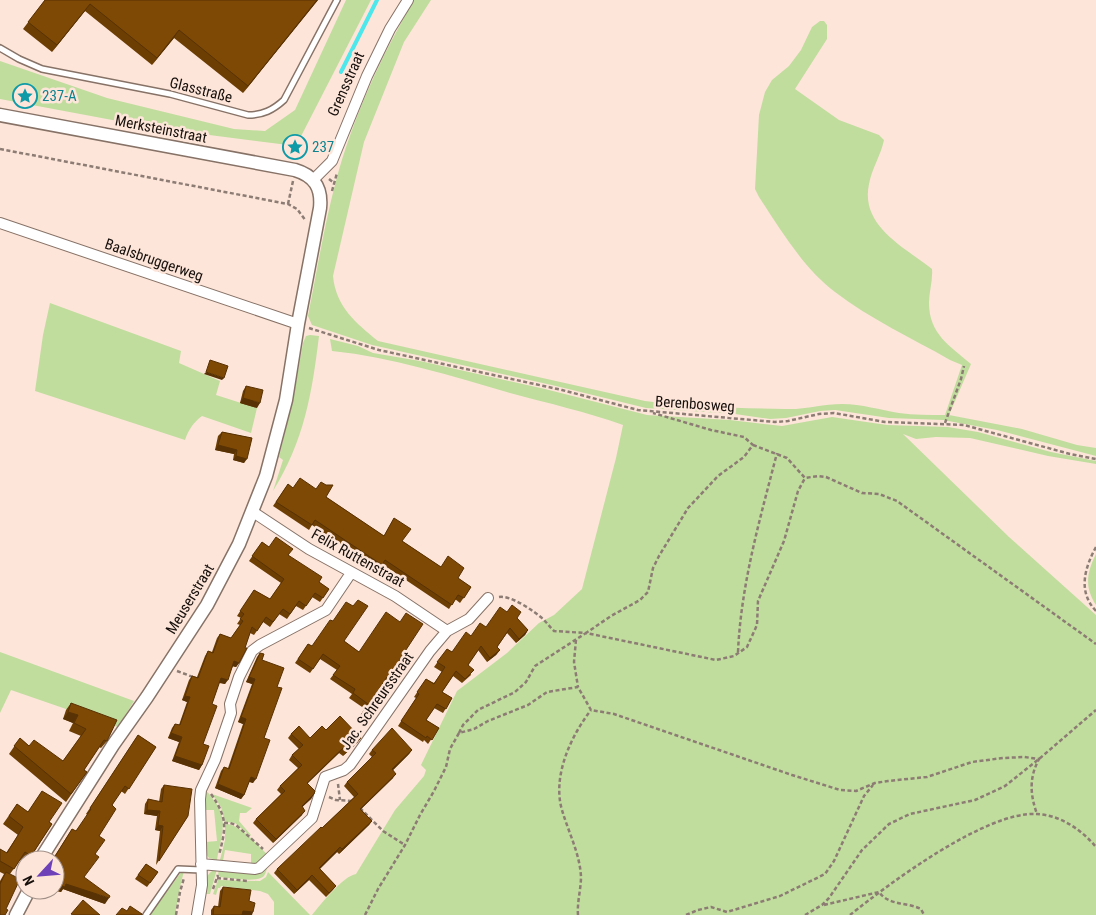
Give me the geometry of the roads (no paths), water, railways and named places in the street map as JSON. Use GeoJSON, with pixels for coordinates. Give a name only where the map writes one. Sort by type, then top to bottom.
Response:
{"type":"FeatureCollection","features":[{"type":"Feature","properties":{"kind":"street","name":"Grensstraat"},"geometry":{"type":"LineString","coordinates":[[313,180],[332,161],[367,76],[390,29],[408,0]]}},
{"type":"Feature","properties":{"kind":"street","name":"Merksteinstraat"},"geometry":{"type":"LineString","coordinates":[[0,115],[295,170],[313,180]]}},
{"type":"Feature","properties":{"kind":"street"},"geometry":{"type":"LineString","coordinates":[[298,324],[321,203],[320,193],[313,180]]}},
{"type":"Feature","properties":{"kind":"street","name":"Baalsbruggerweg"},"geometry":{"type":"LineString","coordinates":[[0,223],[298,324]]}},
{"type":"Feature","properties":{"kind":"street","name":"Meuserstraat"},"geometry":{"type":"LineString","coordinates":[[46,850],[113,745],[167,667],[219,583],[239,544],[266,476],[286,400],[298,324]]}},
{"type":"Feature","properties":{"kind":"street","name":"Felix Ruttenstraat"},"geometry":{"type":"LineString","coordinates":[[253,512],[309,549],[396,596],[447,631]]}},
{"type":"Feature","properties":{"kind":"street"},"geometry":{"type":"LineString","coordinates":[[197,915],[202,885],[200,799],[231,713],[230,704],[239,677],[252,651],[326,610],[352,573]]}},
{"type":"Feature","properties":{"kind":"street","name":"Jac. Schreursstraat"},"geometry":{"type":"LineString","coordinates":[[201,867],[219,866],[255,869],[312,818],[325,777],[344,770],[350,765],[430,651],[447,631],[469,619],[488,598]]}},
{"type":"Feature","properties":{"kind":"street"},"geometry":{"type":"LineString","coordinates":[[17,914],[24,900]]}},
{"type":"Feature","properties":{"kind":"lane","name":"Glasstraße"},"geometry":{"type":"LineString","coordinates":[[0,48],[18,59],[42,69],[170,94],[248,115],[257,115],[271,110],[284,100],[337,0]]}},
{"type":"Feature","properties":{"kind":"lane"},"geometry":{"type":"LineString","coordinates":[[146,915],[178,869],[201,867]]}},
{"type":"Feature","properties":{"kind":"waterway"},"geometry":{"type":"LineString","coordinates":[[341,72],[377,0]]}},
{"type":"Feature","properties":{"kind":"place","name":"237-A"},"geometry":{"type":"Point","coordinates":[25,96]}},
{"type":"Feature","properties":{"kind":"place","name":"237"},"geometry":{"type":"Point","coordinates":[295,147]}}]}
